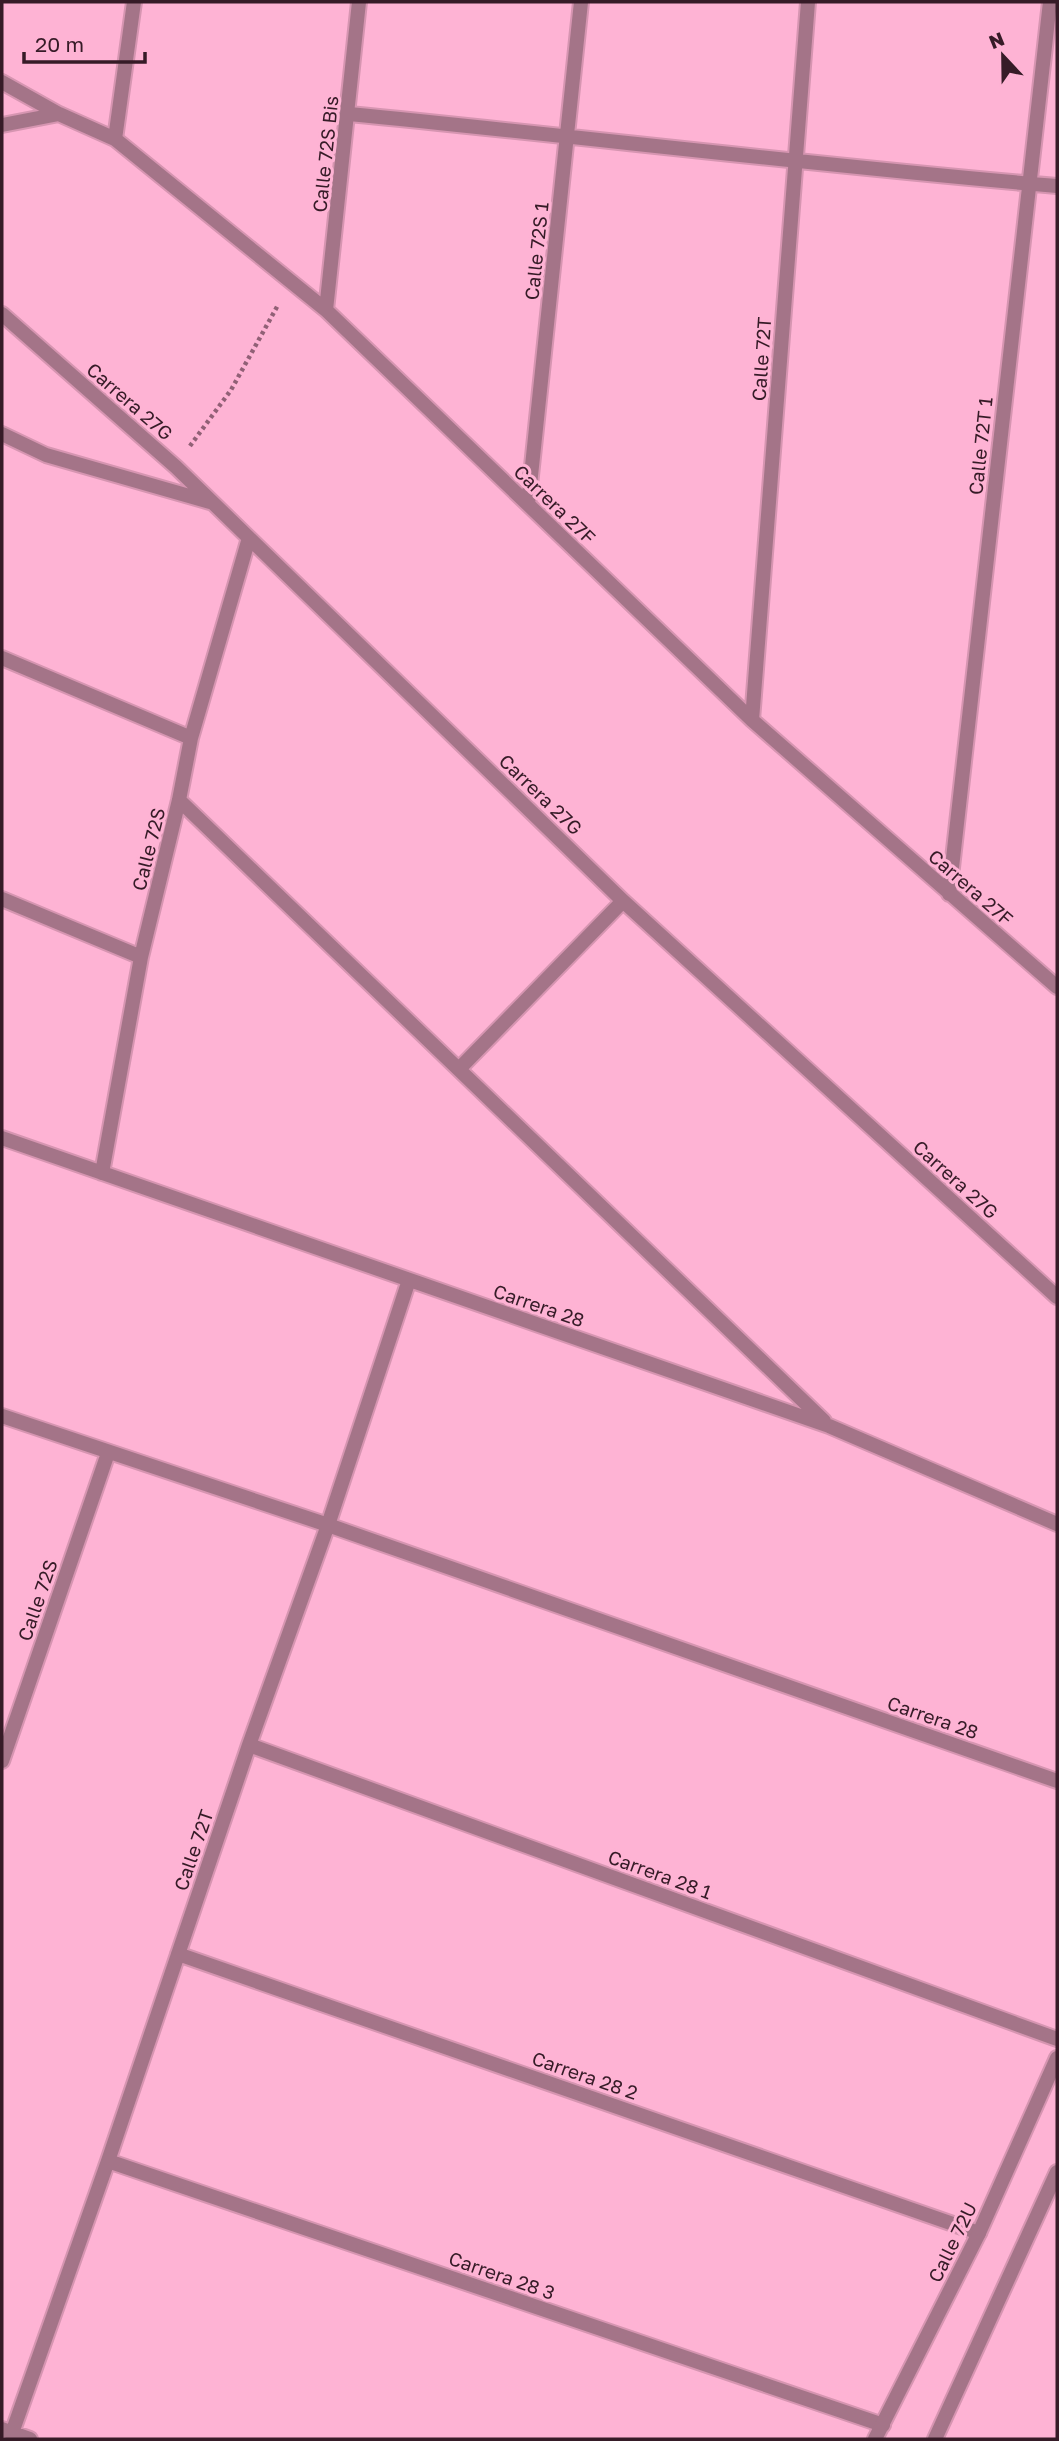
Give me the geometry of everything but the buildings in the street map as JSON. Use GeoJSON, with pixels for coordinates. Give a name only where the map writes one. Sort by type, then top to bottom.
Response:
{"type":"FeatureCollection","features":[{"type":"Feature","properties":{"kind":"street"},"geometry":{"type":"LineString","coordinates":[[115,139],[134,2]]}},
{"type":"Feature","properties":{"kind":"street","name":"Calle 72S Bis"},"geometry":{"type":"LineString","coordinates":[[326,310],[359,2]]}},
{"type":"Feature","properties":{"kind":"street","name":"Calle 72S 1"},"geometry":{"type":"LineString","coordinates":[[527,505],[581,2]]}},
{"type":"Feature","properties":{"kind":"street","name":"Calle 72T"},"geometry":{"type":"LineString","coordinates":[[752,720],[808,2]]}},
{"type":"Feature","properties":{"kind":"street","name":"Calle 72T 1"},"geometry":{"type":"LineString","coordinates":[[950,894],[1049,2]]}},
{"type":"Feature","properties":{"kind":"street","name":"Carrera 27F"},"geometry":{"type":"LineString","coordinates":[[2,82],[59,114],[115,139],[326,310],[752,720],[1057,987]]}},
{"type":"Feature","properties":{"kind":"street"},"geometry":{"type":"LineString","coordinates":[[2,125],[59,114]]}},
{"type":"Feature","properties":{"kind":"street"},"geometry":{"type":"LineString","coordinates":[[349,114],[795,162],[1057,186]]}},
{"type":"Feature","properties":{"kind":"street","name":"Carrera 27G"},"geometry":{"type":"LineString","coordinates":[[2,314],[176,467],[623,901],[1057,1297]]}},
{"type":"Feature","properties":{"kind":"street"},"geometry":{"type":"LineString","coordinates":[[2,435],[46,455],[211,502]]}},
{"type":"Feature","properties":{"kind":"street","name":"Calle 72S"},"geometry":{"type":"LineString","coordinates":[[102,1173],[141,957],[180,800],[191,738],[249,538]]}},
{"type":"Feature","properties":{"kind":"street"},"geometry":{"type":"LineString","coordinates":[[2,658],[191,738]]}},
{"type":"Feature","properties":{"kind":"street"},"geometry":{"type":"LineString","coordinates":[[180,800],[829,1426]]}},
{"type":"Feature","properties":{"kind":"street"},"geometry":{"type":"LineString","coordinates":[[2,899],[141,957]]}},
{"type":"Feature","properties":{"kind":"street"},"geometry":{"type":"LineString","coordinates":[[459,1069],[623,901]]}},
{"type":"Feature","properties":{"kind":"street","name":"Carrera 28"},"geometry":{"type":"LineString","coordinates":[[2,1138],[829,1426],[1057,1524]]}},
{"type":"Feature","properties":{"kind":"street","name":"Calle 72T"},"geometry":{"type":"LineString","coordinates":[[7,2431],[108,2161],[249,1745],[328,1525],[409,1280]]}},
{"type":"Feature","properties":{"kind":"street","name":"Carrera 28"},"geometry":{"type":"LineString","coordinates":[[2,1416],[328,1525],[1057,1781]]}},
{"type":"Feature","properties":{"kind":"street","name":"Calle 72S"},"geometry":{"type":"LineString","coordinates":[[2,1760],[108,1453]]}},
{"type":"Feature","properties":{"kind":"street","name":"Carrera 28 1"},"geometry":{"type":"LineString","coordinates":[[249,1745],[1057,2039]]}},
{"type":"Feature","properties":{"kind":"street","name":"Carrera 28 2"},"geometry":{"type":"LineString","coordinates":[[178,1955],[979,2233]]}},
{"type":"Feature","properties":{"kind":"street","name":"Calle 72U"},"geometry":{"type":"LineString","coordinates":[[875,2439],[979,2233],[1057,2058]]}},
{"type":"Feature","properties":{"kind":"street","name":"Carrera 28 3"},"geometry":{"type":"LineString","coordinates":[[108,2161],[883,2425]]}},
{"type":"Feature","properties":{"kind":"street"},"geometry":{"type":"LineString","coordinates":[[935,2439],[1056,2176]]}},
{"type":"Feature","properties":{"kind":"street"},"geometry":{"type":"LineString","coordinates":[[7,2431],[30,2439]]}},
{"type":"Feature","properties":{"kind":"path"},"geometry":{"type":"LineString","coordinates":[[176,467],[231,390],[290,282]]}}]}
